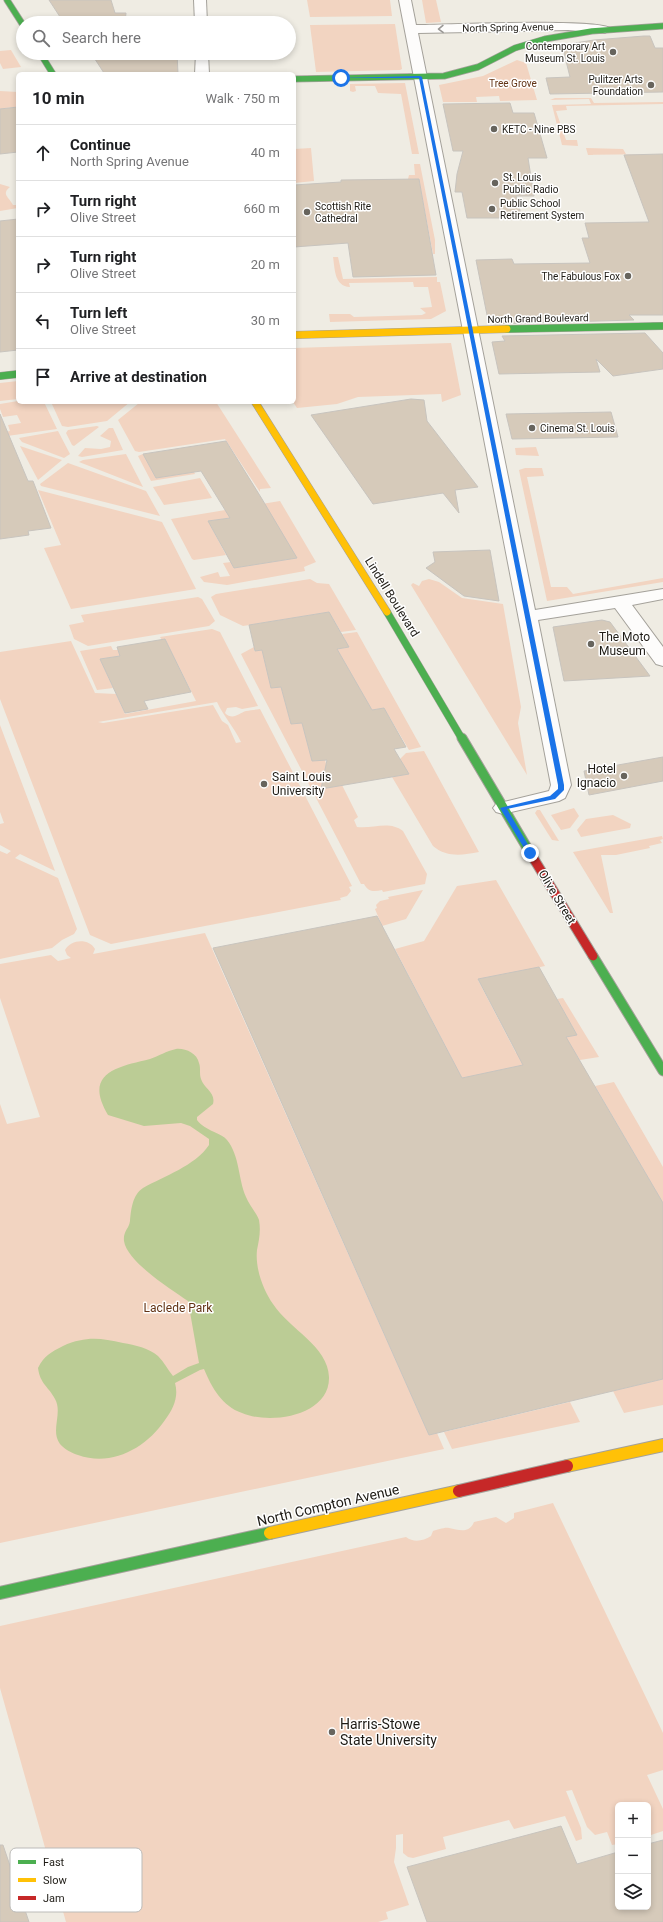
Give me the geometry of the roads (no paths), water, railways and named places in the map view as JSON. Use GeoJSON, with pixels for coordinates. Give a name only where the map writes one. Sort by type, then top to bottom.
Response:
{"type":"FeatureCollection","features":[{"type":"Feature","properties":{"kind":"main road"},"geometry":{"type":"LineString","coordinates":[[7,0],[17,16]]}},
{"type":"Feature","properties":{"kind":"main road","name":"North Spring Avenue"},"geometry":{"type":"LineString","coordinates":[[296,79],[444,76],[467,70],[515,48],[546,39],[605,30],[663,26]]}},
{"type":"Feature","properties":{"kind":"main road"},"geometry":{"type":"LineString","coordinates":[[44,60],[52,72]]}},
{"type":"Feature","properties":{"kind":"main road","name":"North Grand Boulevard"},"geometry":{"type":"LineString","coordinates":[[296,335],[663,326]]}},
{"type":"Feature","properties":{"kind":"main road"},"geometry":{"type":"LineString","coordinates":[[0,376],[16,374]]}},
{"type":"Feature","properties":{"kind":"main road","name":"Lindell Boulevard"},"geometry":{"type":"LineString","coordinates":[[256,404],[405,640],[503,808]]}},
{"type":"Feature","properties":{"kind":"main road","name":"Olive Street"},"geometry":{"type":"LineString","coordinates":[[503,808],[663,1071]]}},
{"type":"Feature","properties":{"kind":"main road","name":"North Compton Avenue"},"geometry":{"type":"LineString","coordinates":[[0,1593],[663,1445]]}},
{"type":"Feature","properties":{"kind":"street"},"geometry":{"type":"LineString","coordinates":[[200,0],[201,16]]}},
{"type":"Feature","properties":{"kind":"street"},"geometry":{"type":"LineString","coordinates":[[405,0],[472,330],[561,790],[558,794],[548,799],[503,808]]}},
{"type":"Feature","properties":{"kind":"street","name":"North Spring Avenue"},"geometry":{"type":"LineString","coordinates":[[411,29],[582,27],[605,30]]}},
{"type":"Feature","properties":{"kind":"street"},"geometry":{"type":"LineString","coordinates":[[202,60],[202,72]]}},
{"type":"Feature","properties":{"kind":"street"},"geometry":{"type":"LineString","coordinates":[[527,616],[547,614],[663,594]]}},
{"type":"Feature","properties":{"kind":"street"},"geometry":{"type":"LineString","coordinates":[[620,602],[663,660]]}},
{"type":"Feature","properties":{"kind":"place","name":"Contemporary Art Museum St. Louis"},"geometry":{"type":"Point","coordinates":[613,52]}},
{"type":"Feature","properties":{"kind":"place","name":"Pulitzer Arts Foundation"},"geometry":{"type":"Point","coordinates":[651,85]}},
{"type":"Feature","properties":{"kind":"place","name":"KETC - Nine PBS"},"geometry":{"type":"Point","coordinates":[494,129]}},
{"type":"Feature","properties":{"kind":"place","name":"St. Louis Public Radio"},"geometry":{"type":"Point","coordinates":[495,183]}},
{"type":"Feature","properties":{"kind":"place","name":"Public School Retirement System"},"geometry":{"type":"Point","coordinates":[492,209]}},
{"type":"Feature","properties":{"kind":"place","name":"Scottish Rite Cathedral"},"geometry":{"type":"Point","coordinates":[307,212]}},
{"type":"Feature","properties":{"kind":"place","name":"The Fabulous Fox"},"geometry":{"type":"Point","coordinates":[628,276]}},
{"type":"Feature","properties":{"kind":"place","name":"Cinema St. Louis"},"geometry":{"type":"Point","coordinates":[532,428]}},
{"type":"Feature","properties":{"kind":"place","name":"The Moto Museum"},"geometry":{"type":"Point","coordinates":[591,644]}},
{"type":"Feature","properties":{"kind":"place","name":"Hotel Ignacio"},"geometry":{"type":"Point","coordinates":[624,776]}},
{"type":"Feature","properties":{"kind":"place","name":"Saint Louis University"},"geometry":{"type":"Point","coordinates":[264,784]}},
{"type":"Feature","properties":{"kind":"place","name":"Harris-Stowe State University"},"geometry":{"type":"Point","coordinates":[332,1732]}},
{"type":"Feature","properties":{"kind":"park label","name":"Tree Grove"},"geometry":{"type":"Point","coordinates":[513,83]}},
{"type":"Feature","properties":{"kind":"park label","name":"Laclede Park"},"geometry":{"type":"Point","coordinates":[178,1308]}}]}
